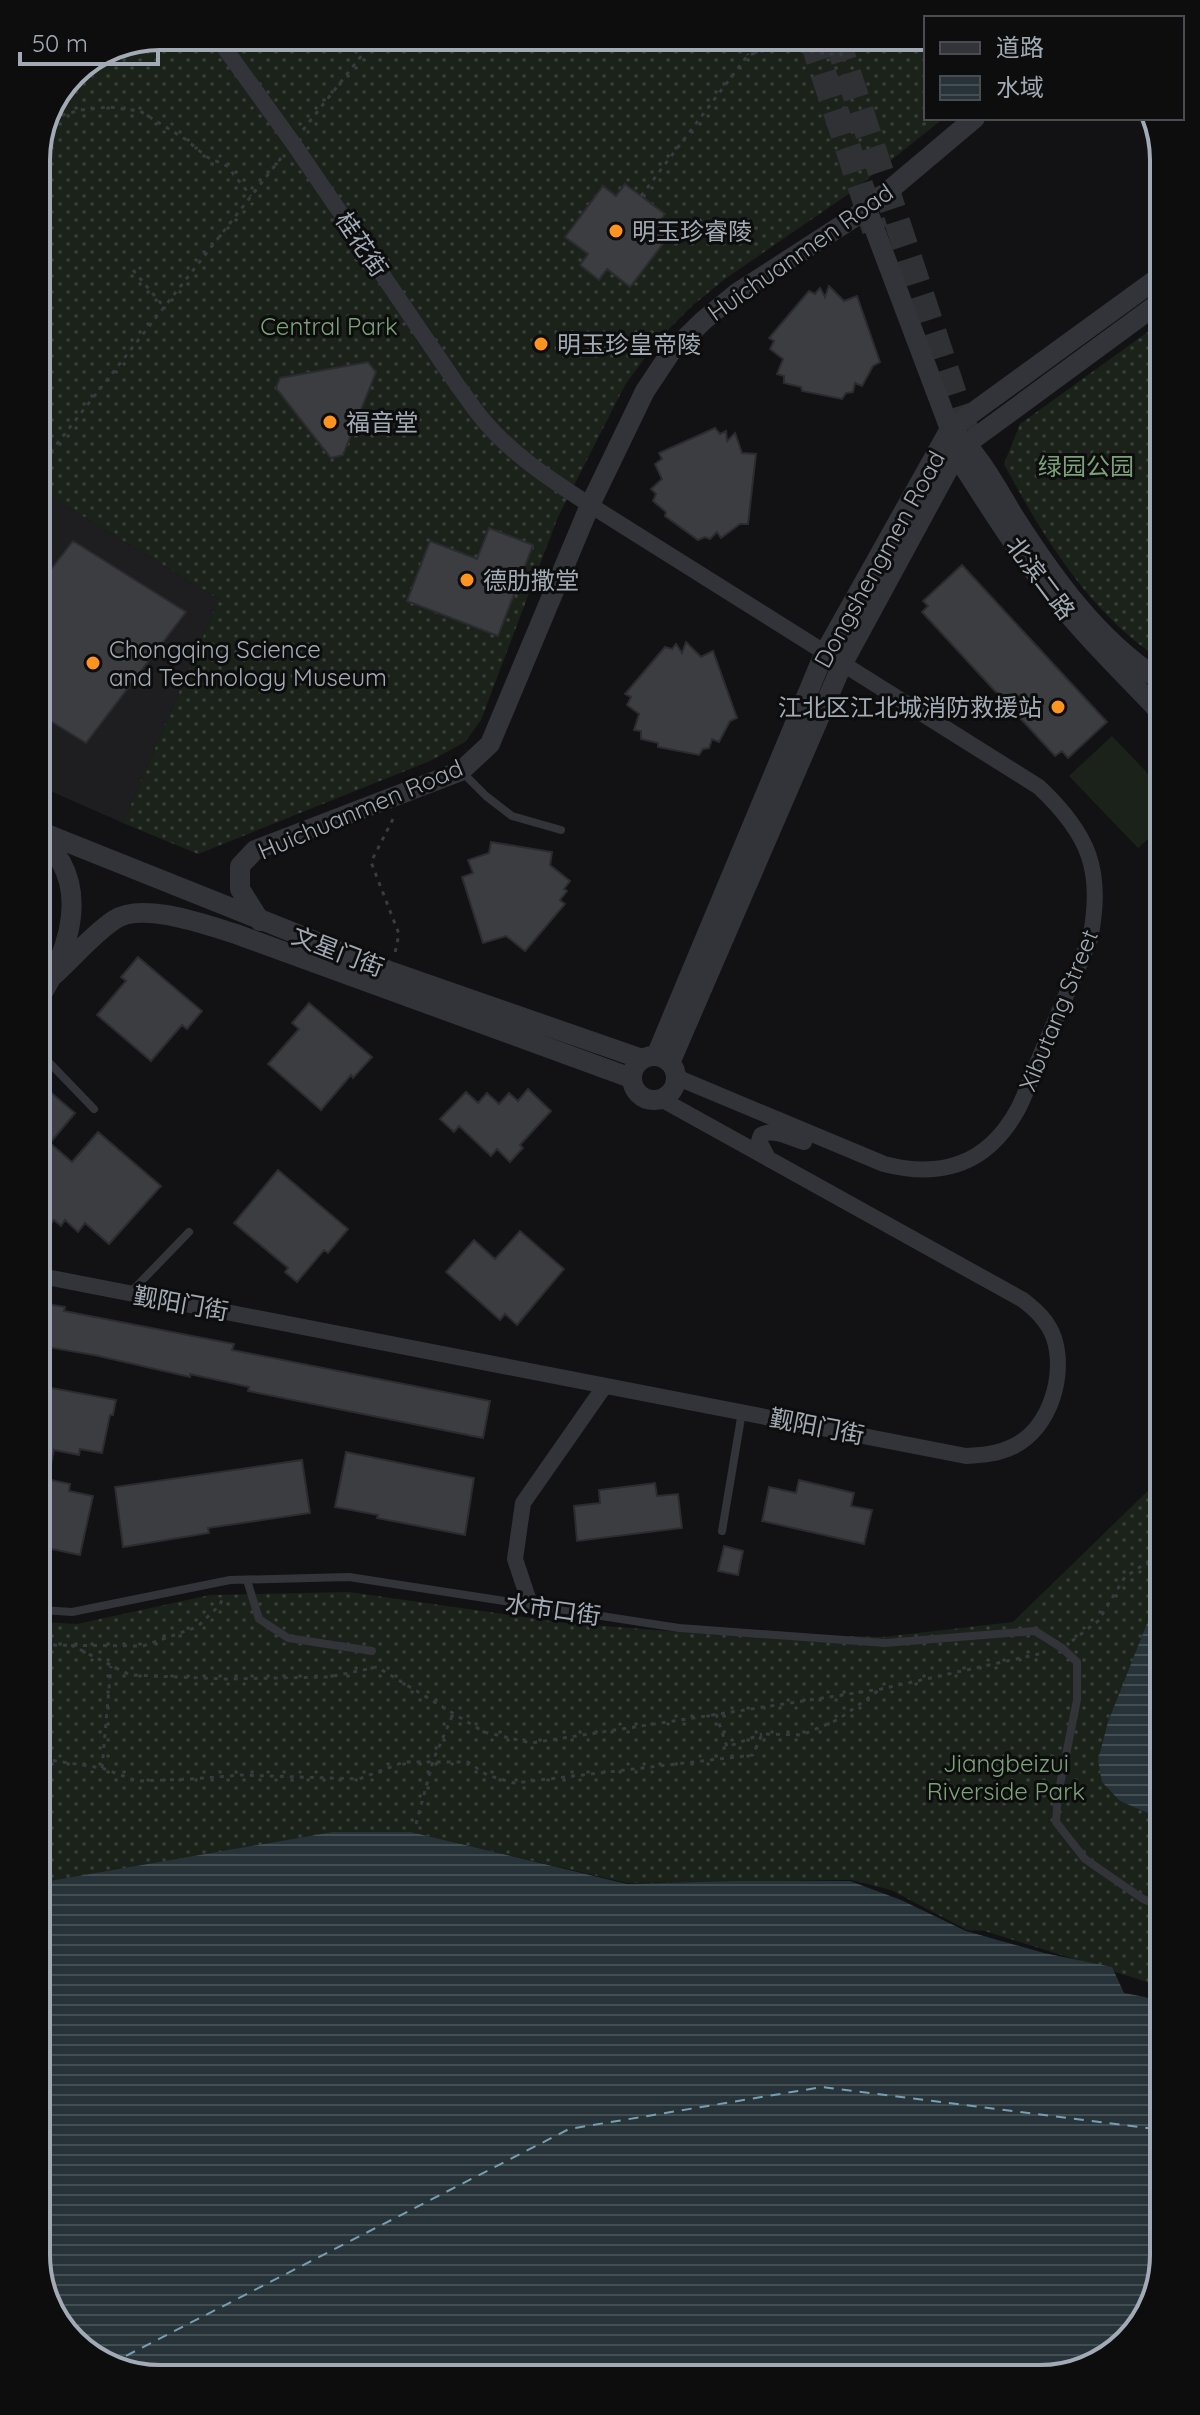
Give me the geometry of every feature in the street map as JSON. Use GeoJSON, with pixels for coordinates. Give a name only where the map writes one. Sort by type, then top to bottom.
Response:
{"type":"FeatureCollection","features":[{"type":"Feature","properties":{"kind":"street","name":"桂花街"},"geometry":{"type":"LineString","coordinates":[[226,50],[484,422],[543,475],[590,505]]}},
{"type":"Feature","properties":{"kind":"street","name":"Huichuanmen Road"},"geometry":{"type":"LineString","coordinates":[[260,921],[240,889],[240,866],[255,850],[461,771],[490,744],[590,505],[645,391],[671,352],[737,293],[867,209],[973,120]]}},
{"type":"Feature","properties":{"kind":"street"},"geometry":{"type":"LineString","coordinates":[[867,209],[950,429]]}},
{"type":"Feature","properties":{"kind":"street","name":"Dongshengmen Road"},"geometry":{"type":"LineString","coordinates":[[661,1064],[824,654],[950,429],[1150,284]]}},
{"type":"Feature","properties":{"kind":"street","name":"Dongshengmen Road"},"geometry":{"type":"LineString","coordinates":[[661,1064],[842,665],[962,449],[1150,309]]}},
{"type":"Feature","properties":{"kind":"street","name":"北滨二路"},"geometry":{"type":"LineString","coordinates":[[950,429],[1011,540],[1048,590],[1150,702]]}},
{"type":"Feature","properties":{"kind":"street","name":"北滨二路"},"geometry":{"type":"LineString","coordinates":[[962,449],[1056,578],[1090,619],[1125,655],[1150,673]]}},
{"type":"Feature","properties":{"kind":"street","name":"Xibutang Street"},"geometry":{"type":"LineString","coordinates":[[590,505],[1039,787],[1061,808],[1078,831],[1090,856],[1095,882],[1096,911],[1090,939],[1018,1109],[998,1137],[975,1157],[942,1170],[909,1170],[884,1164],[661,1064]]}},
{"type":"Feature","properties":{"kind":"street","name":"文星门街"},"geometry":{"type":"LineString","coordinates":[[50,835],[392,972],[661,1064]]}},
{"type":"Feature","properties":{"kind":"street"},"geometry":{"type":"LineString","coordinates":[[50,850],[59,859],[69,881],[73,903],[68,931],[50,981]]}},
{"type":"Feature","properties":{"kind":"street","name":"文星门街"},"geometry":{"type":"LineString","coordinates":[[54,975],[117,918],[148,913],[184,918],[236,934],[631,1078]]}},
{"type":"Feature","properties":{"kind":"street"},"geometry":{"type":"LineString","coordinates":[[661,1064],[672,1091],[654,1101],[641,1097],[635,1092],[631,1078],[636,1065],[661,1064]]}},
{"type":"Feature","properties":{"kind":"street","name":"觐阳门街"},"geometry":{"type":"LineString","coordinates":[[50,1278],[966,1456],[991,1455],[1016,1445],[1039,1426],[1053,1395],[1059,1364],[1053,1336],[1041,1314],[1023,1300],[661,1099]]}},
{"type":"Feature","properties":{"kind":"street"},"geometry":{"type":"LineString","coordinates":[[768,1158],[759,1141],[766,1132],[845,1149]]}},
{"type":"Feature","properties":{"kind":"street"},"geometry":{"type":"LineString","coordinates":[[531,1607],[515,1559],[523,1503],[604,1387]]}},
{"type":"Feature","properties":{"kind":"lane"},"geometry":{"type":"LineString","coordinates":[[461,771],[512,816],[561,830]]}},
{"type":"Feature","properties":{"kind":"lane"},"geometry":{"type":"LineString","coordinates":[[50,1063],[94,1109]]}},
{"type":"Feature","properties":{"kind":"lane"},"geometry":{"type":"LineString","coordinates":[[130,1294],[189,1232]]}},
{"type":"Feature","properties":{"kind":"lane"},"geometry":{"type":"LineString","coordinates":[[722,1531],[742,1411]]}},
{"type":"Feature","properties":{"kind":"lane","name":"水市口街"},"geometry":{"type":"LineString","coordinates":[[50,1611],[72,1612],[230,1580],[349,1577],[679,1628],[885,1643],[1035,1631],[1062,1648]]}},
{"type":"Feature","properties":{"kind":"lane"},"geometry":{"type":"LineString","coordinates":[[247,1580],[259,1619],[288,1638],[372,1651]]}},
{"type":"Feature","properties":{"kind":"lane"},"geometry":{"type":"LineString","coordinates":[[1062,1648],[1077,1662],[1077,1700],[1058,1795],[1056,1822],[1085,1859],[1150,1902]]}},
{"type":"Feature","properties":{"kind":"path"},"geometry":{"type":"LineString","coordinates":[[50,453],[366,50]]}},
{"type":"Feature","properties":{"kind":"path"},"geometry":{"type":"LineString","coordinates":[[745,50],[748,55]]}},
{"type":"Feature","properties":{"kind":"path"},"geometry":{"type":"LineString","coordinates":[[641,196],[748,55],[767,50]]}},
{"type":"Feature","properties":{"kind":"path"},"geometry":{"type":"LineString","coordinates":[[793,50],[840,55],[845,50]]}},
{"type":"Feature","properties":{"kind":"path"},"geometry":{"type":"LineString","coordinates":[[59,116],[109,107],[140,111],[207,157],[227,166],[251,196]]}},
{"type":"Feature","properties":{"kind":"path"},"geometry":{"type":"LineString","coordinates":[[133,270],[164,307]]}},
{"type":"Feature","properties":{"kind":"path"},"geometry":{"type":"LineString","coordinates":[[392,820],[371,862],[399,934],[392,972]]}},
{"type":"Feature","properties":{"kind":"path"},"geometry":{"type":"LineString","coordinates":[[71,1645],[130,1675],[225,1679],[329,1677],[377,1667],[484,1732],[531,1743],[881,1689],[1062,1648],[1098,1621],[1125,1577],[1150,1560]]}},
{"type":"Feature","properties":{"kind":"path"},"geometry":{"type":"LineString","coordinates":[[50,1645],[143,1646],[197,1627],[220,1605],[230,1580]]}},
{"type":"Feature","properties":{"kind":"path"},"geometry":{"type":"LineString","coordinates":[[102,1768],[111,1666]]}},
{"type":"Feature","properties":{"kind":"path"},"geometry":{"type":"LineString","coordinates":[[716,1714],[727,1747],[762,1734],[802,1735],[839,1719],[881,1689]]}},
{"type":"Feature","properties":{"kind":"path"},"geometry":{"type":"LineString","coordinates":[[416,1824],[433,1761],[453,1713]]}},
{"type":"Feature","properties":{"kind":"path"},"geometry":{"type":"LineString","coordinates":[[50,1760],[102,1768],[137,1781],[241,1775],[359,1779],[404,1762],[468,1762],[487,1775],[514,1783],[753,1755],[762,1734]]}},
{"type":"Feature","properties":{"kind":"shaded area"},"geometry":{"type":"Polygon","coordinates":[[[50,496],[219,599],[123,823],[50,791],[50,496]]]}},
{"type":"Feature","properties":{"kind":"green space","name":"Central Park"},"geometry":{"type":"Polygon","coordinates":[[[160,50],[924,50],[924,120],[941,120],[850,193],[725,279],[693,305],[658,340],[625,385],[558,517],[481,720],[465,742],[430,761],[198,854],[123,823],[219,599],[50,496],[50,153],[61,111],[87,77],[125,56],[160,50]]]}},
{"type":"Feature","properties":{"kind":"green space","name":"绿园公园"},"geometry":{"type":"Polygon","coordinates":[[[1150,330],[1150,652],[1132,639],[1089,595],[1034,518],[1004,464],[1020,424],[1150,330]]]}},
{"type":"Feature","properties":{"kind":"green space"},"geometry":{"type":"Polygon","coordinates":[[[1112,736],[1150,776],[1150,837],[1138,848],[1069,776],[1112,736]]]}},
{"type":"Feature","properties":{"kind":"green space","name":"Jiangbeizui Riverside Park"},"geometry":{"type":"Polygon","coordinates":[[[1150,1489],[1150,1983],[985,1931],[967,1930],[891,1890],[851,1880],[627,1883],[411,1832],[350,1861],[50,1910],[50,1622],[77,1624],[210,1595],[349,1592],[565,1623],[681,1632],[883,1637],[1013,1622],[1150,1489]]]}},
{"type":"Feature","properties":{"kind":"water"},"geometry":{"type":"Polygon","coordinates":[[[1150,1619],[1150,1814],[1120,1801],[1102,1782],[1098,1760],[1108,1722],[1150,1619]]]}},
{"type":"Feature","properties":{"kind":"water"},"geometry":{"type":"Polygon","coordinates":[[[333,1832],[411,1832],[627,1884],[850,1881],[901,1900],[966,1931],[1044,1953],[1112,1967],[1124,1993],[1150,1999],[1150,2255],[1139,2304],[1123,2328],[1095,2350],[1061,2363],[1040,2365],[153,2365],[111,2354],[87,2338],[73,2322],[58,2297],[52,2276],[50,1881],[333,1832]]]}},
{"type":"Feature","properties":{"kind":"building","name":"明玉珍睿陵"},"geometry":{"type":"Polygon","coordinates":[[[625,184],[665,214],[656,226],[669,236],[630,287],[607,269],[599,280],[580,265],[588,254],[565,237],[603,186],[616,196],[625,184]]]}},
{"type":"Feature","properties":{"kind":"building"},"geometry":{"type":"Polygon","coordinates":[[[829,286],[844,301],[857,296],[880,362],[873,366],[862,386],[855,383],[853,392],[846,393],[842,399],[802,391],[801,387],[784,383],[784,376],[777,374],[783,359],[770,349],[774,341],[769,338],[809,291],[815,294],[820,288],[825,297],[829,286]]]}},
{"type":"Feature","properties":{"kind":"building","name":"福音堂"},"geometry":{"type":"Polygon","coordinates":[[[368,362],[376,372],[343,455],[331,458],[276,388],[280,378],[368,362]]]}},
{"type":"Feature","properties":{"kind":"building"},"geometry":{"type":"Polygon","coordinates":[[[715,428],[720,434],[726,431],[727,441],[735,433],[742,453],[756,454],[748,524],[740,524],[721,538],[717,532],[710,539],[705,537],[698,540],[665,516],[666,512],[653,501],[656,494],[651,489],[662,479],[655,464],[662,459],[659,453],[715,428]]]}},
{"type":"Feature","properties":{"kind":"building","name":"德肋撒堂"},"geometry":{"type":"Polygon","coordinates":[[[489,528],[533,545],[498,636],[407,601],[430,541],[477,559],[489,528]]]}},
{"type":"Feature","properties":{"kind":"building","name":"Chongqing Science and Technology Museum"},"geometry":{"type":"Polygon","coordinates":[[[73,541],[186,612],[86,743],[50,721],[50,571],[73,541]]]}},
{"type":"Feature","properties":{"kind":"building"},"geometry":{"type":"Polygon","coordinates":[[[962,565],[1107,722],[1068,758],[1062,751],[1055,756],[922,612],[928,606],[923,601],[962,565]]]}},
{"type":"Feature","properties":{"kind":"building"},"geometry":{"type":"Polygon","coordinates":[[[686,642],[701,657],[713,651],[737,718],[730,721],[719,742],[712,739],[709,748],[703,749],[699,755],[658,747],[658,743],[641,739],[641,731],[634,730],[639,714],[627,705],[631,697],[625,694],[665,647],[672,649],[676,644],[682,653],[686,642]]]}},
{"type":"Feature","properties":{"kind":"building"},"geometry":{"type":"Polygon","coordinates":[[[491,842],[552,852],[550,865],[570,881],[560,900],[565,904],[525,951],[506,936],[483,943],[462,877],[473,873],[468,860],[489,853],[491,842]]]}},
{"type":"Feature","properties":{"kind":"building"},"geometry":{"type":"Polygon","coordinates":[[[138,957],[202,1011],[187,1029],[182,1025],[151,1061],[97,1015],[126,981],[121,977],[138,957]]]}},
{"type":"Feature","properties":{"kind":"building"},"geometry":{"type":"Polygon","coordinates":[[[309,1003],[372,1057],[353,1078],[351,1075],[321,1110],[268,1064],[299,1029],[292,1023],[309,1003]]]}},
{"type":"Feature","properties":{"kind":"building"},"geometry":{"type":"Polygon","coordinates":[[[528,1089],[551,1111],[520,1145],[523,1148],[510,1162],[497,1149],[491,1156],[459,1126],[454,1132],[440,1119],[466,1092],[478,1103],[487,1093],[499,1104],[509,1093],[518,1101],[528,1089]]]}},
{"type":"Feature","properties":{"kind":"building"},"geometry":{"type":"Polygon","coordinates":[[[50,1092],[75,1113],[50,1143],[50,1092]]]}},
{"type":"Feature","properties":{"kind":"building"},"geometry":{"type":"Polygon","coordinates":[[[98,1132],[161,1186],[109,1244],[85,1223],[78,1232],[65,1220],[61,1226],[54,1220],[50,1224],[50,1143],[72,1162],[98,1132]]]}},
{"type":"Feature","properties":{"kind":"building"},"geometry":{"type":"Polygon","coordinates":[[[278,1170],[348,1229],[328,1253],[324,1250],[297,1282],[285,1272],[288,1268],[234,1223],[278,1170]]]}},
{"type":"Feature","properties":{"kind":"building"},"geometry":{"type":"Polygon","coordinates":[[[520,1231],[564,1269],[517,1325],[505,1314],[500,1320],[446,1272],[474,1240],[495,1259],[520,1231]]]}},
{"type":"Feature","properties":{"kind":"building"},"geometry":{"type":"Polygon","coordinates":[[[50,1304],[65,1307],[64,1311],[234,1344],[232,1350],[490,1401],[483,1438],[248,1391],[249,1387],[50,1348],[50,1304]]]}},
{"type":"Feature","properties":{"kind":"building"},"geometry":{"type":"Polygon","coordinates":[[[50,1388],[116,1400],[102,1453],[80,1449],[79,1455],[54,1450],[50,1469],[50,1388]]]}},
{"type":"Feature","properties":{"kind":"building"},"geometry":{"type":"Polygon","coordinates":[[[346,1452],[474,1478],[465,1535],[335,1507],[346,1452]]]}},
{"type":"Feature","properties":{"kind":"building"},"geometry":{"type":"Polygon","coordinates":[[[302,1460],[310,1513],[208,1528],[209,1533],[123,1547],[115,1487],[302,1460]]]}},
{"type":"Feature","properties":{"kind":"building"},"geometry":{"type":"Polygon","coordinates":[[[50,1480],[70,1484],[69,1491],[93,1496],[80,1555],[50,1549],[50,1480]]]}},
{"type":"Feature","properties":{"kind":"building"},"geometry":{"type":"Polygon","coordinates":[[[799,1480],[854,1493],[851,1506],[872,1510],[864,1544],[762,1521],[769,1487],[796,1493],[799,1480]]]}},
{"type":"Feature","properties":{"kind":"building"},"geometry":{"type":"Polygon","coordinates":[[[655,1483],[657,1496],[678,1494],[682,1528],[577,1541],[574,1506],[600,1503],[599,1490],[655,1483]]]}},
{"type":"Feature","properties":{"kind":"building"},"geometry":{"type":"Polygon","coordinates":[[[724,1546],[743,1551],[738,1575],[718,1571],[724,1546]]]}},
{"type":"Feature","properties":{"kind":"ferry route"},"geometry":{"type":"LineString","coordinates":[[122,2358],[569,2129],[822,2087],[1150,2128]]}},
{"type":"Feature","properties":{"kind":"tunnel"},"geometry":{"type":"LineString","coordinates":[[816,50],[875,230]]}},
{"type":"Feature","properties":{"kind":"tunnel"},"geometry":{"type":"LineString","coordinates":[[841,50],[967,434],[973,442]]}},
{"type":"Feature","properties":{"kind":"place","name":"明玉珍睿陵"},"geometry":{"type":"Point","coordinates":[616,231]}},
{"type":"Feature","properties":{"kind":"place","name":"明玉珍皇帝陵"},"geometry":{"type":"Point","coordinates":[541,344]}},
{"type":"Feature","properties":{"kind":"place","name":"福音堂"},"geometry":{"type":"Point","coordinates":[330,422]}},
{"type":"Feature","properties":{"kind":"place","name":"德肋撒堂"},"geometry":{"type":"Point","coordinates":[467,580]}},
{"type":"Feature","properties":{"kind":"place","name":"Chongqing Science and Technology Museum"},"geometry":{"type":"Point","coordinates":[93,663]}},
{"type":"Feature","properties":{"kind":"place","name":"江北区江北城消防救援站"},"geometry":{"type":"Point","coordinates":[1058,707]}}]}
